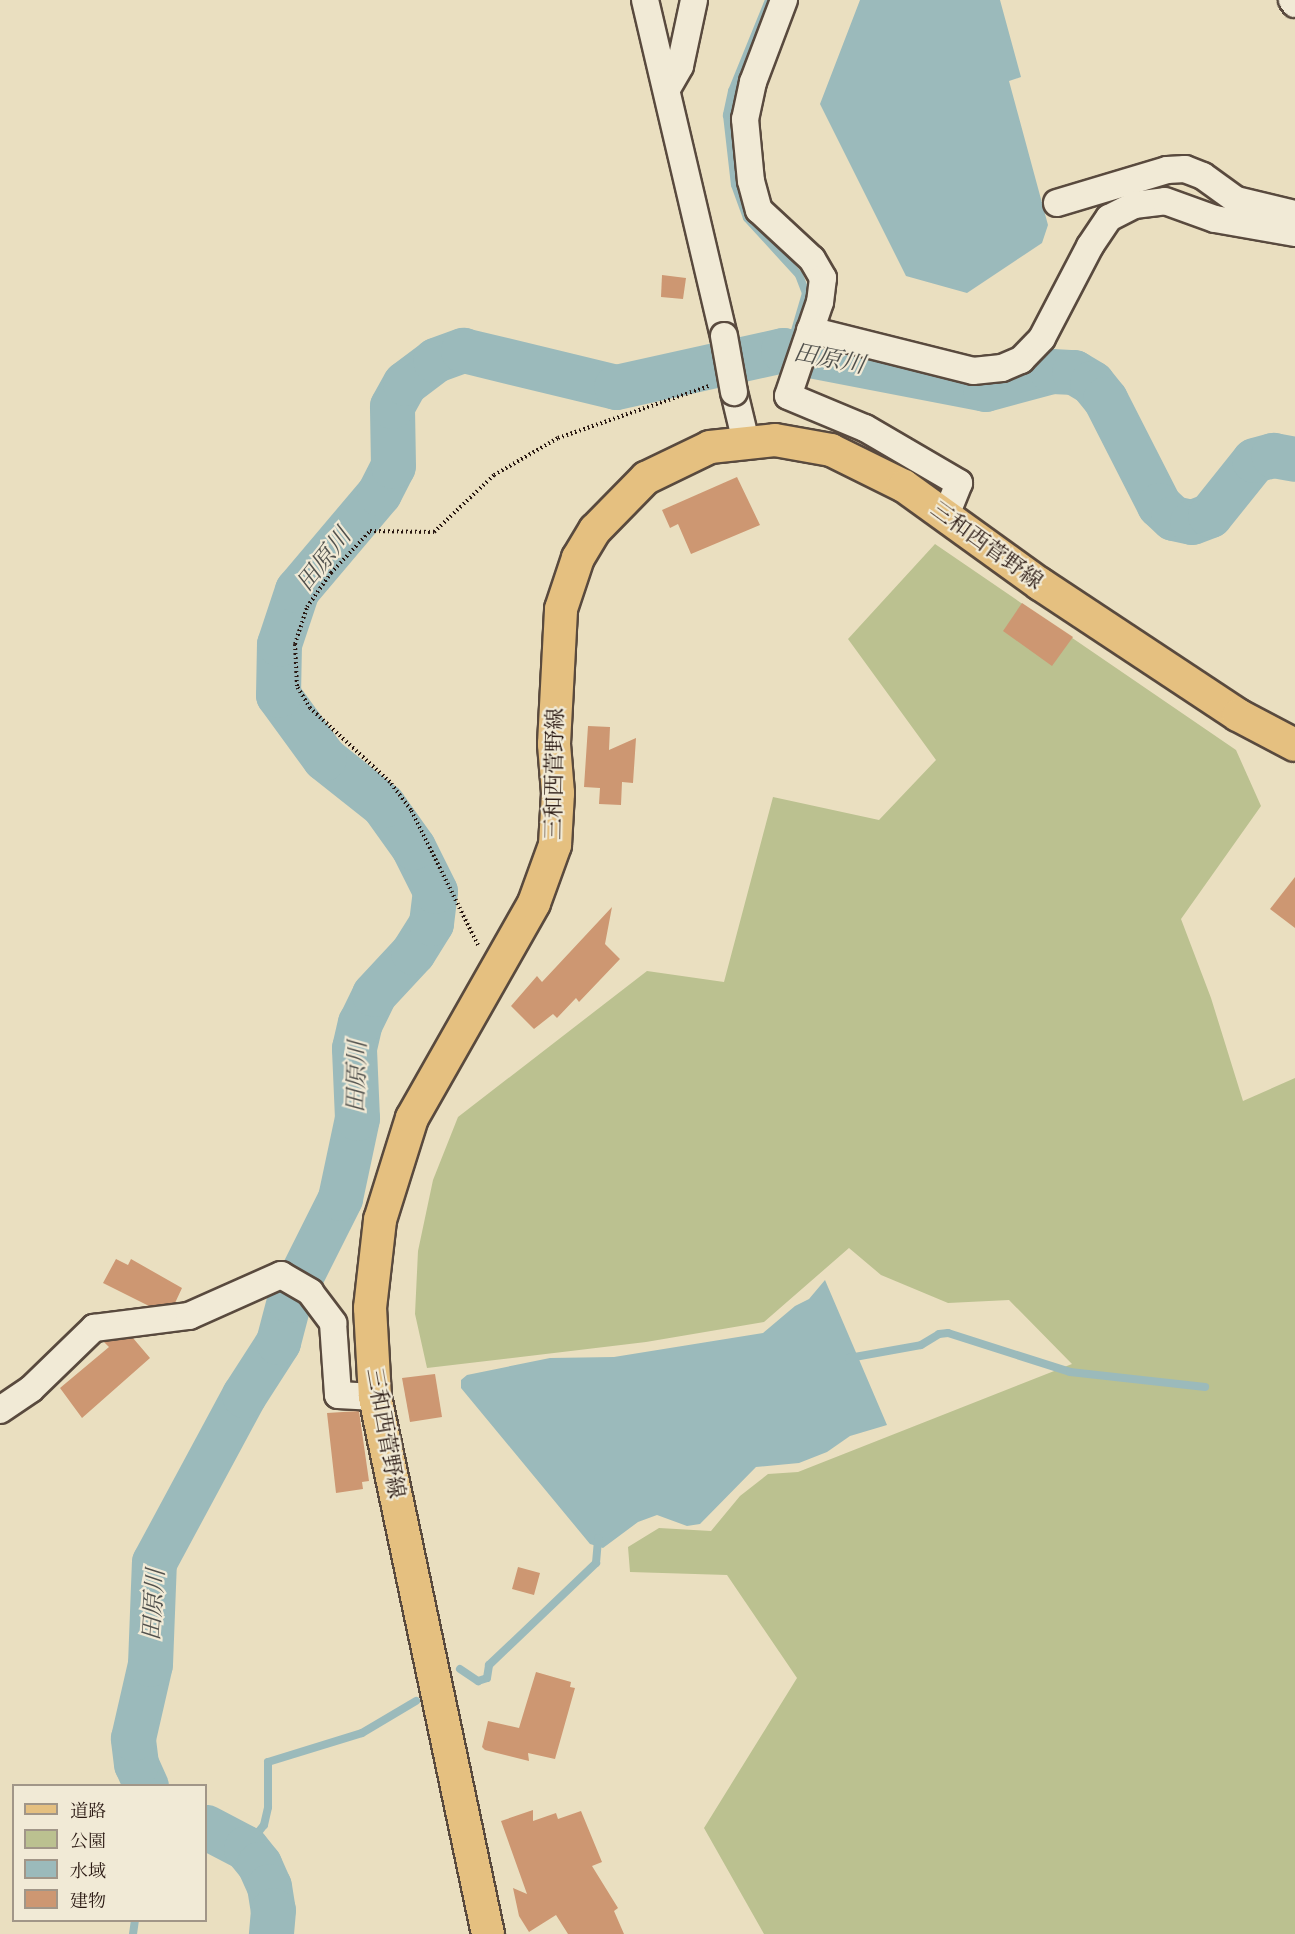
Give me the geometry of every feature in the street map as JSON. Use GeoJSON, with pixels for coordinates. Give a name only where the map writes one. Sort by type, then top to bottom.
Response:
{"type":"FeatureCollection","features":[{"type":"Feature","properties":{"kind":"main road","name":"三和西菅野線"},"geometry":{"type":"LineString","coordinates":[[488,1934],[375,1397],[370,1308],[380,1220],[394,1167],[412,1118],[534,903],[555,845],[558,793],[554,744],[561,609],[578,558],[610,513],[646,478],[710,447],[775,440],[831,450],[883,473],[1040,584],[1228,708],[1295,745]]}},
{"type":"Feature","properties":{"kind":"street"},"geometry":{"type":"LineString","coordinates":[[645,0],[668,87],[724,336],[726,388],[746,442]]}},
{"type":"Feature","properties":{"kind":"street"},"geometry":{"type":"LineString","coordinates":[[668,87],[680,66],[694,0]]}},
{"type":"Feature","properties":{"kind":"street"},"geometry":{"type":"LineString","coordinates":[[784,0],[753,82],[745,119],[751,181],[759,210],[812,259],[823,278],[809,333],[788,396],[865,428],[917,455],[959,483],[946,516]]}},
{"type":"Feature","properties":{"kind":"street"},"geometry":{"type":"LineString","coordinates":[[1292,0],[1295,4]]}},
{"type":"Feature","properties":{"kind":"street"},"geometry":{"type":"LineString","coordinates":[[1058,203],[1167,170],[1185,169],[1203,176],[1236,200],[1295,214]]}},
{"type":"Feature","properties":{"kind":"street"},"geometry":{"type":"LineString","coordinates":[[809,333],[973,371],[1002,368],[1021,360],[1042,338],[1090,246],[1109,218],[1134,206],[1165,201],[1215,219],[1295,233]]}},
{"type":"Feature","properties":{"kind":"street"},"geometry":{"type":"LineString","coordinates":[[0,1410],[31,1389],[94,1328],[189,1316],[282,1275],[310,1292],[333,1323],[338,1395],[375,1397]]}},
{"type":"Feature","properties":{"kind":"path"},"geometry":{"type":"LineString","coordinates":[[499,966],[488,962],[411,810],[390,782],[310,708],[297,686],[296,644],[307,607],[331,573],[370,531],[434,532],[494,475],[558,438],[726,388]]}},
{"type":"Feature","properties":{"kind":"green space"},"geometry":{"type":"Polygon","coordinates":[[[935,544],[1236,750],[1261,806],[1181,919],[1211,998],[1243,1101],[1295,1078],[1295,1934],[764,1934],[704,1828],[797,1678],[727,1575],[630,1572],[628,1547],[659,1528],[711,1531],[740,1496],[768,1474],[798,1472],[1072,1364],[1009,1300],[948,1303],[881,1275],[849,1248],[764,1322],[646,1342],[427,1368],[415,1314],[418,1251],[433,1180],[458,1117],[647,971],[724,982],[773,797],[879,820],[936,760],[848,639],[935,544]]]}},
{"type":"Feature","properties":{"kind":"water"},"geometry":{"type":"Polygon","coordinates":[[[860,0],[1000,0],[1021,77],[1009,81],[1048,225],[1042,243],[967,293],[906,276],[820,104],[860,0]]]}},
{"type":"Feature","properties":{"kind":"water"},"geometry":{"type":"Polygon","coordinates":[[[825,1280],[887,1425],[850,1436],[827,1452],[799,1463],[756,1467],[700,1524],[687,1526],[657,1515],[638,1522],[603,1548],[590,1544],[461,1388],[461,1380],[467,1375],[550,1358],[614,1357],[763,1333],[795,1306],[809,1299],[825,1280]]]}},
{"type":"Feature","properties":{"kind":"building"},"geometry":{"type":"Polygon","coordinates":[[[662,275],[686,278],[683,299],[661,297],[662,275]]]}},
{"type":"Feature","properties":{"kind":"building"},"geometry":{"type":"Polygon","coordinates":[[[737,477],[760,525],[691,554],[678,524],[670,528],[662,510],[737,477]]]}},
{"type":"Feature","properties":{"kind":"building"},"geometry":{"type":"Polygon","coordinates":[[[1022,603],[1073,637],[1052,666],[1003,631],[1022,603]]]}},
{"type":"Feature","properties":{"kind":"building"},"geometry":{"type":"Polygon","coordinates":[[[588,726],[610,727],[609,750],[636,738],[633,783],[622,782],[621,805],[599,804],[600,788],[584,787],[588,726]]]}},
{"type":"Feature","properties":{"kind":"building"},"geometry":{"type":"Polygon","coordinates":[[[1295,877],[1295,928],[1270,909],[1295,877]]]}},
{"type":"Feature","properties":{"kind":"building"},"geometry":{"type":"Polygon","coordinates":[[[612,907],[605,944],[620,959],[579,1002],[576,998],[557,1018],[553,1014],[534,1029],[511,1006],[537,976],[542,982],[612,907]]]}},
{"type":"Feature","properties":{"kind":"building"},"geometry":{"type":"Polygon","coordinates":[[[116,1259],[128,1265],[131,1259],[182,1288],[175,1303],[149,1306],[103,1283],[116,1259]]]}},
{"type":"Feature","properties":{"kind":"building"},"geometry":{"type":"Polygon","coordinates":[[[133,1338],[150,1358],[82,1418],[60,1388],[109,1347],[104,1342],[133,1338]]]}},
{"type":"Feature","properties":{"kind":"building"},"geometry":{"type":"Polygon","coordinates":[[[435,1374],[442,1417],[410,1422],[402,1378],[435,1374]]]}},
{"type":"Feature","properties":{"kind":"building"},"geometry":{"type":"Polygon","coordinates":[[[359,1411],[369,1481],[362,1482],[363,1489],[336,1493],[327,1413],[359,1411]]]}},
{"type":"Feature","properties":{"kind":"building"},"geometry":{"type":"Polygon","coordinates":[[[518,1567],[540,1573],[534,1595],[512,1589],[518,1567]]]}},
{"type":"Feature","properties":{"kind":"building"},"geometry":{"type":"Polygon","coordinates":[[[536,1672],[571,1682],[570,1687],[575,1688],[555,1759],[528,1753],[529,1761],[485,1750],[482,1747],[488,1721],[519,1728],[536,1672]]]}},
{"type":"Feature","properties":{"kind":"building"},"geometry":{"type":"Polygon","coordinates":[[[533,1810],[533,1821],[556,1813],[558,1819],[581,1811],[602,1862],[592,1866],[618,1908],[614,1911],[624,1934],[568,1934],[556,1915],[529,1932],[519,1916],[513,1888],[527,1894],[501,1821],[533,1810]]]}},
{"type":"Feature","properties":{"kind":"waterway"},"geometry":{"type":"LineString","coordinates":[[769,0],[732,91],[727,115],[735,185],[747,218],[799,275],[806,293],[789,351]]}},
{"type":"Feature","properties":{"kind":"waterway","name":"田原川"},"geometry":{"type":"LineString","coordinates":[[145,1784],[136,1764],[133,1738],[150,1664],[154,1562],[244,1395],[278,1342],[289,1300],[340,1198],[357,1118],[354,1048],[360,1023],[374,994],[413,952],[431,923],[435,891],[413,847],[383,805],[324,758],[278,695],[279,644],[297,590],[379,493],[393,466],[392,406],[405,383],[435,360],[463,350],[616,387],[783,350],[985,389],[1052,371],[1074,372],[1092,383],[1105,399],[1159,505],[1173,518],[1192,522],[1210,515],[1254,460],[1273,455],[1295,459]]}},
{"type":"Feature","properties":{"kind":"waterway"},"geometry":{"type":"LineString","coordinates":[[849,1358],[921,1345],[939,1334],[948,1333],[1070,1372],[1205,1387]]}},
{"type":"Feature","properties":{"kind":"waterway"},"geometry":{"type":"LineString","coordinates":[[460,1669],[478,1681],[487,1678],[489,1665],[596,1563],[598,1538]]}},
{"type":"Feature","properties":{"kind":"waterway"},"geometry":{"type":"LineString","coordinates":[[246,1848],[264,1825],[268,1807],[268,1762],[362,1733],[416,1701]]}},
{"type":"Feature","properties":{"kind":"waterway","name":"田原川"},"geometry":{"type":"LineString","coordinates":[[207,1828],[246,1848],[259,1864],[269,1886],[273,1910],[271,1934]]}},
{"type":"Feature","properties":{"kind":"waterway"},"geometry":{"type":"LineString","coordinates":[[133,1934],[135,1922]]}}]}
